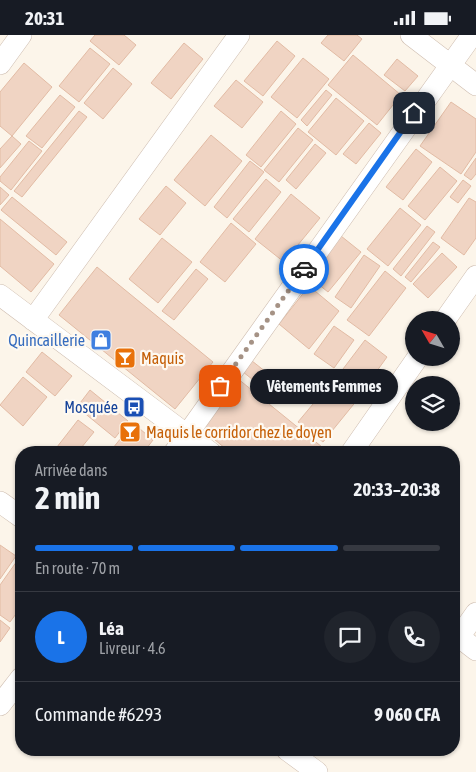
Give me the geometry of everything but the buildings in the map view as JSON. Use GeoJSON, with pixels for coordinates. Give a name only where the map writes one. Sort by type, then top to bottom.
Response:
{"type":"FeatureCollection","features":[{"type":"Feature","properties":{"kind":"street"},"geometry":{"type":"LineString","coordinates":[[0,64],[21,35]]}},
{"type":"Feature","properties":{"kind":"street"},"geometry":{"type":"LineString","coordinates":[[33,320],[239,35]]}},
{"type":"Feature","properties":{"kind":"street"},"geometry":{"type":"LineString","coordinates":[[411,35],[476,85]]}},
{"type":"Feature","properties":{"kind":"street"},"geometry":{"type":"LineString","coordinates":[[178,446],[448,65],[472,35]]}},
{"type":"Feature","properties":{"kind":"street"},"geometry":{"type":"LineString","coordinates":[[451,311],[476,276]]}},
{"type":"Feature","properties":{"kind":"street"},"geometry":{"type":"LineString","coordinates":[[0,295],[202,446]]}},
{"type":"Feature","properties":{"kind":"street"},"geometry":{"type":"LineString","coordinates":[[357,446],[412,366]]}},
{"type":"Feature","properties":{"kind":"street"},"geometry":{"type":"LineString","coordinates":[[0,502],[15,513]]}},
{"type":"Feature","properties":{"kind":"street"},"geometry":{"type":"LineString","coordinates":[[460,631],[476,613]]}},
{"type":"Feature","properties":{"kind":"street"},"geometry":{"type":"LineString","coordinates":[[460,638],[476,650]]}},
{"type":"Feature","properties":{"kind":"street"},"geometry":{"type":"LineString","coordinates":[[0,705],[15,686]]}},
{"type":"Feature","properties":{"kind":"street"},"geometry":{"type":"LineString","coordinates":[[295,756],[317,772]]}},
{"type":"Feature","properties":{"kind":"way so far"},"geometry":{"type":"LineString","coordinates":[[220,386],[304,269]]}},
{"type":"Feature","properties":{"kind":"place","name":"Quincaillerie"},"geometry":{"type":"Point","coordinates":[101,340]}},
{"type":"Feature","properties":{"kind":"place","name":"Maquis"},"geometry":{"type":"Point","coordinates":[125,358]}},
{"type":"Feature","properties":{"kind":"place","name":"Vêtements Femmes"},"geometry":{"type":"Point","coordinates":[220,386]}},
{"type":"Feature","properties":{"kind":"place","name":"Mosquée"},"geometry":{"type":"Point","coordinates":[134,407]}},
{"type":"Feature","properties":{"kind":"place","name":"Maquis le corridor chez le doyen"},"geometry":{"type":"Point","coordinates":[130,432]}},
{"type":"Feature","properties":{"kind":"route"},"geometry":{"type":"LineString","coordinates":[[304,269],[414,113]]}}]}
